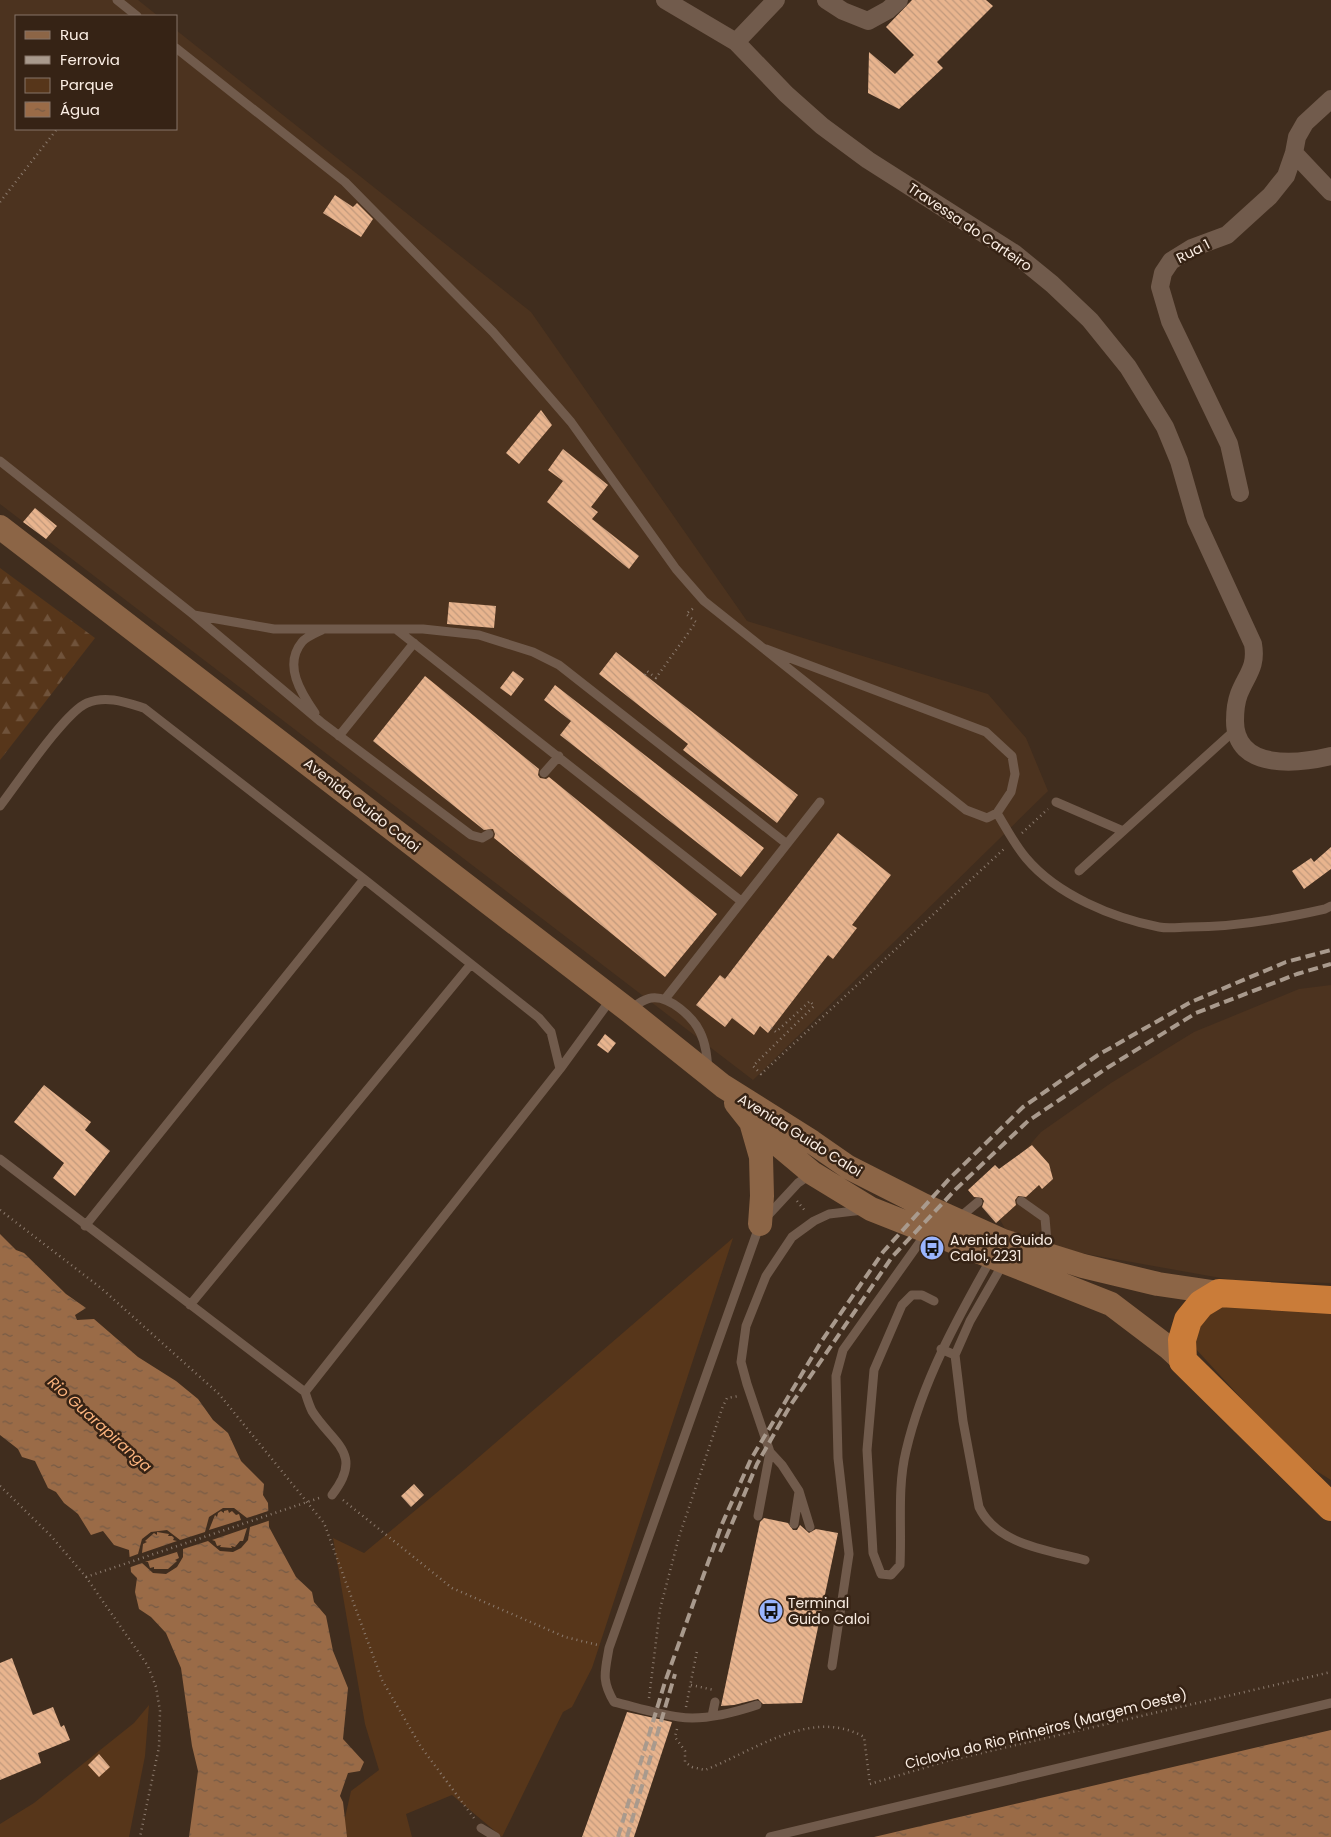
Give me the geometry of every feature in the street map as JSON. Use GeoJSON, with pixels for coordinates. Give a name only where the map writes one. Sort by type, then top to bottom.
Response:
{"type":"FeatureCollection","features":[{"type":"Feature","properties":{"kind":"highway"},"geometry":{"type":"LineString","coordinates":[[1322,1295],[1219,1293],[1201,1304],[1188,1320],[1182,1340],[1183,1361],[1327,1500]]}},
{"type":"Feature","properties":{"kind":"main road","name":"Avenida Guido Caloi"},"geometry":{"type":"LineString","coordinates":[[0,527],[716,1080],[848,1167],[1003,1241],[1158,1284],[1219,1293]]}},
{"type":"Feature","properties":{"kind":"main road","name":"Avenida Guido Caloi"},"geometry":{"type":"LineString","coordinates":[[716,1080],[751,1122],[812,1173],[872,1209],[1111,1304],[1169,1348],[1183,1361]]}},
{"type":"Feature","properties":{"kind":"main road"},"geometry":{"type":"LineString","coordinates":[[751,1122],[761,1157],[762,1196],[760,1224]]}},
{"type":"Feature","properties":{"kind":"main road"},"geometry":{"type":"LineString","coordinates":[[812,1173],[848,1167]]}},
{"type":"Feature","properties":{"kind":"street","name":"Travessa do Carteiro"},"geometry":{"type":"LineString","coordinates":[[665,0],[736,42],[786,94],[822,126],[868,160],[1006,248],[1052,284],[1090,320],[1128,367],[1165,427],[1179,461],[1196,520],[1253,644],[1256,657],[1252,670],[1239,695],[1235,730]]}},
{"type":"Feature","properties":{"kind":"street"},"geometry":{"type":"LineString","coordinates":[[736,42],[776,0]]}},
{"type":"Feature","properties":{"kind":"street"},"geometry":{"type":"LineString","coordinates":[[826,0],[843,11],[868,22],[888,10],[899,0]]}},
{"type":"Feature","properties":{"kind":"street","name":"Rua 1"},"geometry":{"type":"LineString","coordinates":[[1240,492],[1229,444],[1170,321],[1160,287],[1163,273],[1171,261],[1192,248],[1227,235],[1256,210],[1286,176],[1297,137],[1305,122],[1331,99]]}},
{"type":"Feature","properties":{"kind":"street"},"geometry":{"type":"LineString","coordinates":[[1294,153],[1331,192]]}},
{"type":"Feature","properties":{"kind":"street"},"geometry":{"type":"LineString","coordinates":[[1235,730],[1240,744],[1248,752],[1274,761],[1308,762],[1331,756]]}},
{"type":"Feature","properties":{"kind":"lane"},"geometry":{"type":"LineString","coordinates":[[117,0],[136,15]]}},
{"type":"Feature","properties":{"kind":"lane"},"geometry":{"type":"LineString","coordinates":[[178,50],[345,182],[493,332],[571,422],[676,570],[704,601],[966,810],[987,818],[997,813],[1011,792],[1015,774],[1012,756],[986,732],[766,649]]}},
{"type":"Feature","properties":{"kind":"lane"},"geometry":{"type":"LineString","coordinates":[[0,461],[194,616],[339,736],[471,835],[482,838],[489,834]]}},
{"type":"Feature","properties":{"kind":"lane"},"geometry":{"type":"LineString","coordinates":[[194,616],[274,629],[423,629],[479,635],[533,652],[559,665],[787,844]]}},
{"type":"Feature","properties":{"kind":"lane"},"geometry":{"type":"LineString","coordinates":[[321,722],[302,694],[294,675],[294,656],[303,641],[323,630]]}},
{"type":"Feature","properties":{"kind":"lane"},"geometry":{"type":"LineString","coordinates":[[397,630],[741,901]]}},
{"type":"Feature","properties":{"kind":"lane"},"geometry":{"type":"LineString","coordinates":[[339,736],[414,643]]}},
{"type":"Feature","properties":{"kind":"lane"},"geometry":{"type":"LineString","coordinates":[[0,806],[70,715],[87,703],[118,699],[144,708],[539,1018],[551,1032],[560,1069]]}},
{"type":"Feature","properties":{"kind":"lane"},"geometry":{"type":"LineString","coordinates":[[1079,871],[1235,730]]}},
{"type":"Feature","properties":{"kind":"lane"},"geometry":{"type":"LineString","coordinates":[[544,773],[559,756]]}},
{"type":"Feature","properties":{"kind":"lane"},"geometry":{"type":"LineString","coordinates":[[665,999],[820,802]]}},
{"type":"Feature","properties":{"kind":"lane"},"geometry":{"type":"LineString","coordinates":[[1056,802],[1123,831]]}},
{"type":"Feature","properties":{"kind":"lane"},"geometry":{"type":"LineString","coordinates":[[997,813],[1026,858],[1048,878],[1073,895],[1132,920],[1161,927],[1208,927],[1259,922],[1312,912],[1331,906]]}},
{"type":"Feature","properties":{"kind":"lane"},"geometry":{"type":"LineString","coordinates":[[86,1226],[364,879]]}},
{"type":"Feature","properties":{"kind":"lane"},"geometry":{"type":"LineString","coordinates":[[190,1305],[471,964]]}},
{"type":"Feature","properties":{"kind":"lane"},"geometry":{"type":"LineString","coordinates":[[305,1392],[560,1069],[620,1004],[650,998],[665,999],[686,1014],[700,1031],[716,1080]]}},
{"type":"Feature","properties":{"kind":"lane"},"geometry":{"type":"LineString","coordinates":[[0,1159],[305,1392],[312,1410],[334,1436],[346,1459],[345,1476],[332,1495]]}},
{"type":"Feature","properties":{"kind":"lane"},"geometry":{"type":"LineString","coordinates":[[757,1705],[740,1711],[712,1716],[682,1716],[614,1702],[605,1688],[605,1671],[609,1648],[760,1224],[798,1183],[812,1173]]}},
{"type":"Feature","properties":{"kind":"lane"},"geometry":{"type":"LineString","coordinates":[[1021,1201],[1045,1218],[1048,1255]]}},
{"type":"Feature","properties":{"kind":"lane"},"geometry":{"type":"LineString","coordinates":[[957,1220],[978,1202]]}},
{"type":"Feature","properties":{"kind":"lane"},"geometry":{"type":"LineString","coordinates":[[810,1528],[799,1492],[782,1465],[770,1452],[752,1398],[741,1362],[746,1326],[766,1276],[792,1238],[814,1221],[829,1214],[872,1209]]}},
{"type":"Feature","properties":{"kind":"lane"},"geometry":{"type":"LineString","coordinates":[[832,1666],[849,1554],[838,1458],[836,1376],[843,1350],[927,1232]]}},
{"type":"Feature","properties":{"kind":"lane"},"geometry":{"type":"LineString","coordinates":[[934,1301],[922,1295],[912,1296],[902,1305],[874,1370],[867,1450],[873,1553],[881,1574],[891,1575],[900,1565],[902,1475],[906,1451],[941,1349],[998,1259]]}},
{"type":"Feature","properties":{"kind":"lane"},"geometry":{"type":"LineString","coordinates":[[998,1259],[954,1355],[963,1421],[979,1507],[984,1518],[992,1527],[1014,1540],[1085,1560]]}},
{"type":"Feature","properties":{"kind":"lane"},"geometry":{"type":"LineString","coordinates":[[941,1349],[954,1355]]}},
{"type":"Feature","properties":{"kind":"lane"},"geometry":{"type":"LineString","coordinates":[[758,1516],[770,1452]]}},
{"type":"Feature","properties":{"kind":"lane"},"geometry":{"type":"LineString","coordinates":[[794,1524],[799,1492]]}},
{"type":"Feature","properties":{"kind":"lane"},"geometry":{"type":"LineString","coordinates":[[712,1716],[715,1702]]}},
{"type":"Feature","properties":{"kind":"lane"},"geometry":{"type":"LineString","coordinates":[[770,1837],[1331,1703]]}},
{"type":"Feature","properties":{"kind":"lane"},"geometry":{"type":"LineString","coordinates":[[481,1828],[496,1837]]}},
{"type":"Feature","properties":{"kind":"path"},"geometry":{"type":"LineString","coordinates":[[0,202],[56,130]]}},
{"type":"Feature","properties":{"kind":"path"},"geometry":{"type":"LineString","coordinates":[[644,675],[647,672],[656,678],[696,622],[686,614]]}},
{"type":"Feature","properties":{"kind":"path"},"geometry":{"type":"LineString","coordinates":[[1020,835],[1056,802]]}},
{"type":"Feature","properties":{"kind":"path"},"geometry":{"type":"LineString","coordinates":[[771,1028],[776,1032],[810,1000],[814,1006],[753,1066],[761,1074],[1006,848]]}},
{"type":"Feature","properties":{"kind":"path"},"geometry":{"type":"LineString","coordinates":[[0,1210],[101,1288],[219,1394],[309,1502],[324,1523],[382,1680],[421,1747],[481,1828]]}},
{"type":"Feature","properties":{"kind":"path"},"geometry":{"type":"LineString","coordinates":[[647,1705],[652,1690],[660,1609],[679,1536],[723,1406],[727,1398],[736,1395],[752,1398]]}},
{"type":"Feature","properties":{"kind":"path"},"geometry":{"type":"LineString","coordinates":[[0,1486],[51,1536],[86,1577],[148,1666],[156,1687],[160,1711],[159,1747],[140,1837]]}},
{"type":"Feature","properties":{"kind":"path"},"geometry":{"type":"LineString","coordinates":[[86,1577],[332,1495],[345,1500],[452,1588],[564,1638],[609,1648]]}},
{"type":"Feature","properties":{"kind":"path"},"geometry":{"type":"LineString","coordinates":[[682,1716],[691,1685],[697,1651]]}},
{"type":"Feature","properties":{"kind":"path","name":"Ciclovia do Rio Pinheiros (Margem Oeste)"},"geometry":{"type":"LineString","coordinates":[[682,1716],[675,1736],[685,1751],[685,1762],[692,1767],[705,1770],[800,1729],[837,1727],[855,1732],[864,1738],[870,1784],[947,1761],[1331,1672]]}},
{"type":"Feature","properties":{"kind":"path"},"geometry":{"type":"LineString","coordinates":[[691,1685],[715,1690]]}},
{"type":"Feature","properties":{"kind":"shaded area"},"geometry":{"type":"Polygon","coordinates":[[[0,0],[138,0],[157,15],[15,15],[15,130],[178,130],[178,32],[531,312],[747,621],[988,694],[1026,738],[1048,791],[753,1080],[0,504],[0,0]]]}},
{"type":"Feature","properties":{"kind":"shaded area"},"geometry":{"type":"Polygon","coordinates":[[[1331,985],[1331,1283],[1232,1280],[1081,1253],[1007,1232],[986,1195],[1041,1132],[1111,1083],[1194,1032],[1299,989],[1331,985]]]}},
{"type":"Feature","properties":{"kind":"green space"},"geometry":{"type":"Polygon","coordinates":[[[0,568],[95,638],[0,760],[0,568]]]}},
{"type":"Feature","properties":{"kind":"green space"},"geometry":{"type":"Polygon","coordinates":[[[733,1238],[592,1668],[572,1707],[563,1712],[502,1837],[452,1795],[406,1814],[412,1837],[347,1837],[344,1822],[351,1791],[379,1770],[365,1724],[333,1538],[364,1553],[464,1470],[733,1238]]]}},
{"type":"Feature","properties":{"kind":"green space"},"geometry":{"type":"Polygon","coordinates":[[[1210,1306],[1331,1313],[1331,1480],[1297,1459],[1194,1347],[1194,1331],[1210,1306]]]}},
{"type":"Feature","properties":{"kind":"green space"},"geometry":{"type":"Polygon","coordinates":[[[149,1705],[145,1756],[129,1837],[0,1837],[0,1824],[34,1803],[134,1723],[149,1705]]]}},
{"type":"Feature","properties":{"kind":"water","name":"Rio Guarapiranga"},"geometry":{"type":"Polygon","coordinates":[[[0,1234],[16,1250],[24,1253],[66,1294],[86,1308],[75,1315],[77,1320],[94,1319],[138,1357],[176,1381],[198,1399],[213,1420],[228,1433],[241,1461],[264,1484],[263,1495],[268,1503],[269,1527],[296,1577],[312,1592],[314,1602],[326,1616],[333,1651],[348,1688],[343,1739],[364,1762],[360,1771],[348,1773],[340,1796],[343,1802],[347,1837],[189,1837],[198,1771],[192,1746],[181,1668],[166,1633],[151,1617],[139,1609],[135,1592],[137,1578],[131,1572],[129,1550],[114,1545],[103,1531],[91,1535],[78,1514],[64,1503],[56,1492],[48,1488],[35,1461],[22,1457],[18,1449],[0,1435],[0,1234]]]}},
{"type":"Feature","properties":{"kind":"water"},"geometry":{"type":"Polygon","coordinates":[[[1331,1730],[1331,1837],[874,1837],[1331,1730]]]}},
{"type":"Feature","properties":{"kind":"pier"},"geometry":{"type":"Polygon","coordinates":[[[223,1508],[234,1508],[247,1518],[271,1510],[271,1520],[250,1527],[248,1540],[241,1548],[233,1552],[220,1551],[208,1541],[183,1549],[183,1557],[177,1567],[166,1574],[153,1573],[142,1563],[128,1568],[127,1558],[138,1554],[142,1539],[151,1532],[167,1530],[180,1540],[205,1532],[209,1517],[223,1508]],[[228,1510],[224,1511],[224,1513],[221,1511],[218,1513],[217,1517],[215,1515],[209,1530],[241,1520],[239,1514],[236,1515],[232,1511],[229,1513],[228,1510]],[[247,1528],[212,1540],[215,1541],[217,1546],[221,1545],[220,1547],[235,1547],[240,1541],[243,1541],[247,1528]],[[157,1532],[157,1535],[154,1533],[145,1541],[147,1542],[143,1544],[142,1553],[177,1541],[173,1540],[172,1536],[168,1536],[169,1534],[157,1532]],[[180,1551],[145,1562],[148,1562],[150,1568],[168,1569],[179,1558],[177,1552],[180,1551]]]}},
{"type":"Feature","properties":{"kind":"building"},"geometry":{"type":"Polygon","coordinates":[[[912,0],[986,0],[993,6],[937,62],[943,68],[899,109],[868,93],[869,52],[895,74],[914,55],[886,27],[912,0]]]}},
{"type":"Feature","properties":{"kind":"building"},"geometry":{"type":"Polygon","coordinates":[[[335,195],[353,207],[357,203],[373,219],[361,237],[323,213],[335,195]]]}},
{"type":"Feature","properties":{"kind":"building"},"geometry":{"type":"Polygon","coordinates":[[[541,410],[552,425],[519,464],[506,453],[541,410]]]}},
{"type":"Feature","properties":{"kind":"building"},"geometry":{"type":"Polygon","coordinates":[[[563,449],[608,485],[591,507],[598,512],[592,519],[639,556],[629,569],[547,502],[563,481],[548,470],[563,449]]]}},
{"type":"Feature","properties":{"kind":"building"},"geometry":{"type":"Polygon","coordinates":[[[35,508],[57,526],[46,539],[23,522],[35,508]]]}},
{"type":"Feature","properties":{"kind":"building"},"geometry":{"type":"Polygon","coordinates":[[[449,602],[496,606],[494,628],[447,624],[449,602]]]}},
{"type":"Feature","properties":{"kind":"building"},"geometry":{"type":"Polygon","coordinates":[[[616,652],[798,795],[777,823],[683,750],[688,744],[599,674],[616,652]]]}},
{"type":"Feature","properties":{"kind":"building"},"geometry":{"type":"Polygon","coordinates":[[[513,671],[524,679],[511,696],[500,688],[513,671]]]}},
{"type":"Feature","properties":{"kind":"building"},"geometry":{"type":"Polygon","coordinates":[[[425,676],[539,769],[538,775],[540,778],[546,779],[549,777],[717,914],[665,977],[494,838],[493,829],[484,830],[373,741],[425,676]]]}},
{"type":"Feature","properties":{"kind":"building"},"geometry":{"type":"Polygon","coordinates":[[[555,685],[764,848],[741,877],[560,735],[571,721],[544,700],[555,685]]]}},
{"type":"Feature","properties":{"kind":"building"},"geometry":{"type":"Polygon","coordinates":[[[838,833],[891,875],[852,925],[857,928],[833,959],[828,955],[768,1033],[760,1026],[754,1035],[732,1018],[725,1027],[696,1005],[720,975],[725,979],[838,833]]]}},
{"type":"Feature","properties":{"kind":"building"},"geometry":{"type":"Polygon","coordinates":[[[1331,847],[1331,869],[1304,889],[1292,871],[1311,858],[1314,862],[1331,847]]]}},
{"type":"Feature","properties":{"kind":"building"},"geometry":{"type":"Polygon","coordinates":[[[605,1034],[616,1043],[608,1053],[597,1045],[605,1034]]]}},
{"type":"Feature","properties":{"kind":"building"},"geometry":{"type":"Polygon","coordinates":[[[44,1085],[91,1122],[85,1130],[110,1151],[75,1196],[53,1178],[64,1163],[14,1122],[44,1085]]]}},
{"type":"Feature","properties":{"kind":"building"},"geometry":{"type":"Polygon","coordinates":[[[1032,1145],[1049,1164],[1053,1179],[1042,1189],[1039,1185],[1026,1197],[1018,1196],[1015,1200],[1016,1205],[996,1223],[982,1207],[984,1201],[982,1198],[974,1197],[968,1190],[995,1165],[999,1169],[1032,1145]]]}},
{"type":"Feature","properties":{"kind":"building"},"geometry":{"type":"Polygon","coordinates":[[[414,1484],[424,1495],[411,1507],[401,1496],[414,1484]]]}},
{"type":"Feature","properties":{"kind":"building"},"geometry":{"type":"Polygon","coordinates":[[[764,1518],[788,1523],[793,1530],[797,1530],[800,1525],[809,1533],[816,1529],[838,1533],[802,1703],[763,1704],[758,1699],[721,1706],[760,1522],[764,1518]]]}},
{"type":"Feature","properties":{"kind":"building"},"geometry":{"type":"Polygon","coordinates":[[[12,1658],[33,1715],[53,1707],[61,1727],[64,1725],[70,1740],[38,1753],[41,1763],[0,1780],[0,1663],[12,1658]]]}},
{"type":"Feature","properties":{"kind":"building"},"geometry":{"type":"Polygon","coordinates":[[[627,1712],[672,1722],[634,1837],[582,1837],[627,1712]]]}},
{"type":"Feature","properties":{"kind":"building"},"geometry":{"type":"Polygon","coordinates":[[[99,1754],[110,1767],[99,1777],[88,1765],[99,1754]]]}},
{"type":"Feature","properties":{"kind":"railway"},"geometry":{"type":"LineString","coordinates":[[618,1837],[665,1682],[722,1524],[751,1459],[821,1342],[883,1252],[950,1178],[1023,1107],[1098,1055],[1191,1002],[1286,962],[1331,950]]}},
{"type":"Feature","properties":{"kind":"railway"},"geometry":{"type":"LineString","coordinates":[[720,1552],[757,1464],[790,1406],[892,1257],[956,1189],[1028,1121],[1107,1068],[1196,1013],[1297,974],[1331,964]]}},
{"type":"Feature","properties":{"kind":"railway"},"geometry":{"type":"LineString","coordinates":[[627,1837],[675,1674]]}},
{"type":"Feature","properties":{"kind":"place","name":"Avenida Guido Caloi, 2231"},"geometry":{"type":"Point","coordinates":[932,1248]}},
{"type":"Feature","properties":{"kind":"place","name":"Terminal Guido Caloi"},"geometry":{"type":"Point","coordinates":[771,1611]}}]}
